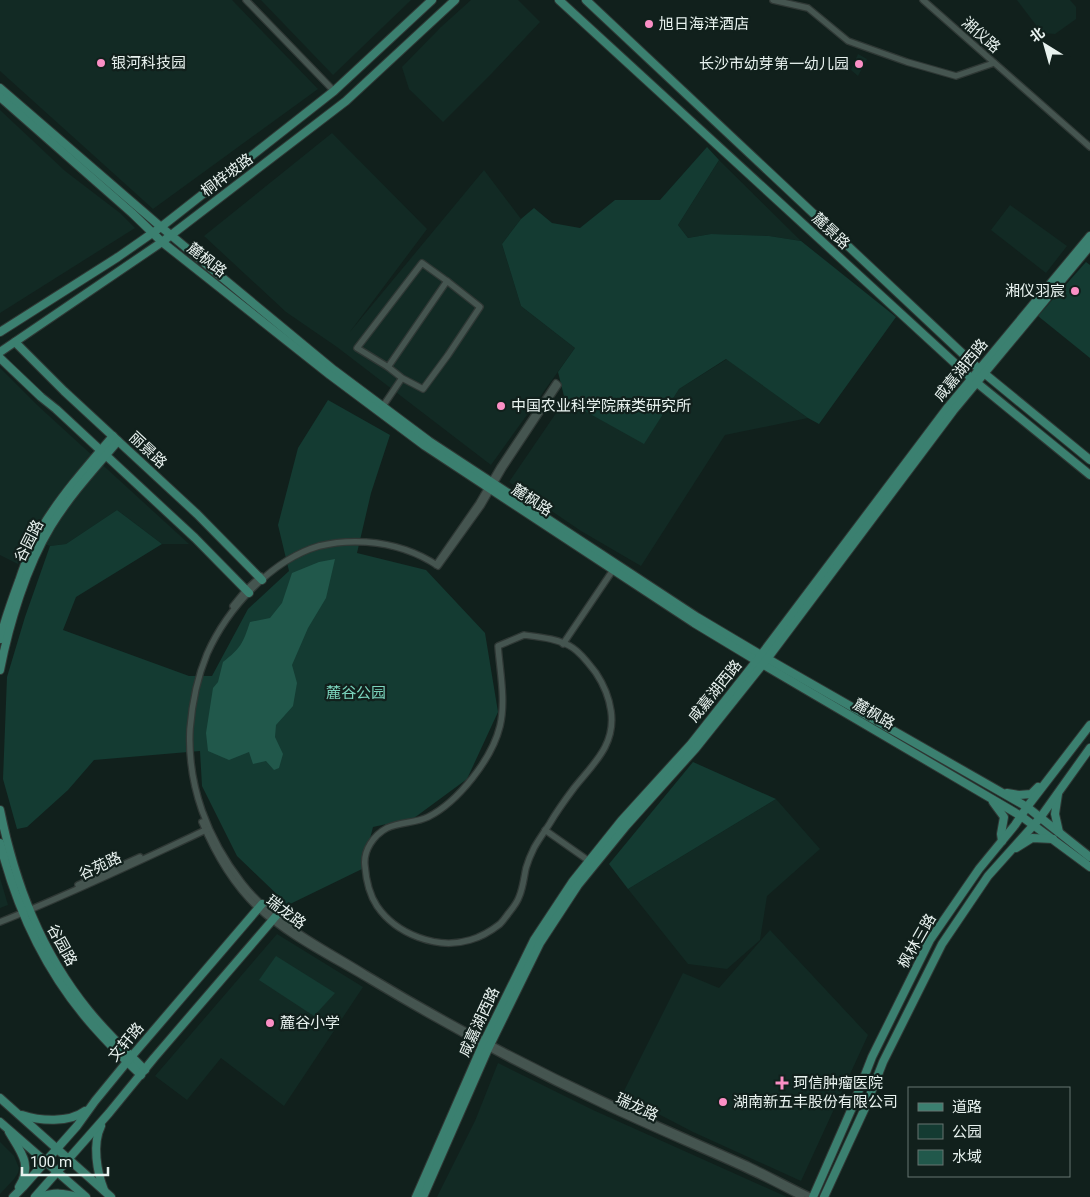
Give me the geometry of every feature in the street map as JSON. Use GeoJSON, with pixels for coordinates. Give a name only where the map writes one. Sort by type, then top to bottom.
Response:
{"type":"FeatureCollection","features":[{"type":"Feature","properties":{"kind":"main road","name":"桐梓坡路"},"geometry":{"type":"LineString","coordinates":[[0,332],[118,257],[160,227],[334,91],[432,0]]}},
{"type":"Feature","properties":{"kind":"main road","name":"桐梓坡路"},"geometry":{"type":"LineString","coordinates":[[0,352],[162,242],[346,101],[455,0]]}},
{"type":"Feature","properties":{"kind":"main road","name":"麓景路"},"geometry":{"type":"LineString","coordinates":[[559,0],[974,380],[1090,475]]}},
{"type":"Feature","properties":{"kind":"main road","name":"麓景路"},"geometry":{"type":"LineString","coordinates":[[586,0],[981,371],[1090,460]]}},
{"type":"Feature","properties":{"kind":"main road"},"geometry":{"type":"LineString","coordinates":[[0,88],[160,227],[334,370],[491,486],[762,660],[1027,807],[1090,857]]}},
{"type":"Feature","properties":{"kind":"main road","name":"麓枫路"},"geometry":{"type":"LineString","coordinates":[[0,97],[162,242],[330,375],[425,446],[491,486],[694,623],[762,660],[1034,824],[1090,867]]}},
{"type":"Feature","properties":{"kind":"main road","name":"咸嘉湖西路"},"geometry":{"type":"LineString","coordinates":[[424,1197],[487,1044],[540,943],[578,885],[626,826],[696,748],[942,415],[974,380],[1090,236]]}},
{"type":"Feature","properties":{"kind":"main road","name":"咸嘉湖西路"},"geometry":{"type":"LineString","coordinates":[[981,371],[1090,246]]}},
{"type":"Feature","properties":{"kind":"main road","name":"丽景路"},"geometry":{"type":"LineString","coordinates":[[15,342],[64,391],[203,520],[261,578]]}},
{"type":"Feature","properties":{"kind":"main road"},"geometry":{"type":"LineString","coordinates":[[0,358],[200,543],[247,591]]}},
{"type":"Feature","properties":{"kind":"main road","name":"谷园路"},"geometry":{"type":"LineString","coordinates":[[0,639],[2,621],[42,527],[59,503],[116,439]]}},
{"type":"Feature","properties":{"kind":"main road","name":"谷园路"},"geometry":{"type":"LineString","coordinates":[[0,670],[9,630],[38,550],[52,524],[103,453]]}},
{"type":"Feature","properties":{"kind":"main road","name":"咸嘉湖西路"},"geometry":{"type":"LineString","coordinates":[[416,1197],[534,940],[573,881],[589,861],[762,660]]}},
{"type":"Feature","properties":{"kind":"main road","name":"枫林三路"},"geometry":{"type":"LineString","coordinates":[[812,1197],[852,1108],[872,1057],[930,940],[979,869],[1090,725]]}},
{"type":"Feature","properties":{"kind":"main road","name":"枫林三路"},"geometry":{"type":"LineString","coordinates":[[824,1197],[865,1108],[883,1062],[942,944],[988,876],[1040,818],[1090,748]]}},
{"type":"Feature","properties":{"kind":"main road"},"geometry":{"type":"LineString","coordinates":[[1002,792],[1019,795],[1032,794],[1057,768]]}},
{"type":"Feature","properties":{"kind":"main road"},"geometry":{"type":"LineString","coordinates":[[1059,791],[1055,814],[1059,832]]}},
{"type":"Feature","properties":{"kind":"main road"},"geometry":{"type":"LineString","coordinates":[[990,798],[1004,816],[1002,841]]}},
{"type":"Feature","properties":{"kind":"main road","name":"谷园路"},"geometry":{"type":"LineString","coordinates":[[0,810],[25,910]]}},
{"type":"Feature","properties":{"kind":"main road"},"geometry":{"type":"LineString","coordinates":[[1008,853],[1032,838],[1053,839]]}},
{"type":"Feature","properties":{"kind":"main road","name":"谷园路"},"geometry":{"type":"LineString","coordinates":[[0,843],[9,874],[25,910],[36,942],[46,959],[92,1026],[143,1072]]}},
{"type":"Feature","properties":{"kind":"main road","name":"文轩路"},"geometry":{"type":"LineString","coordinates":[[12,1197],[24,1187],[77,1126],[129,1059],[260,906]]}},
{"type":"Feature","properties":{"kind":"main road"},"geometry":{"type":"LineString","coordinates":[[35,1197],[109,1114],[274,918]]}},
{"type":"Feature","properties":{"kind":"main road"},"geometry":{"type":"LineString","coordinates":[[0,1098],[108,1194]]}},
{"type":"Feature","properties":{"kind":"main road"},"geometry":{"type":"LineString","coordinates":[[16,1112],[27,1117],[72,1118],[85,1111],[96,1101]]}},
{"type":"Feature","properties":{"kind":"main road"},"geometry":{"type":"LineString","coordinates":[[108,1194],[98,1172],[96,1139],[98,1131],[109,1114]]}},
{"type":"Feature","properties":{"kind":"main road"},"geometry":{"type":"LineString","coordinates":[[2,1124],[86,1197]]}},
{"type":"Feature","properties":{"kind":"main road"},"geometry":{"type":"LineString","coordinates":[[2,1124],[19,1149],[26,1164],[24,1177],[12,1197]]}},
{"type":"Feature","properties":{"kind":"main road"},"geometry":{"type":"LineString","coordinates":[[41,1197],[54,1193],[77,1197]]}},
{"type":"Feature","properties":{"kind":"street"},"geometry":{"type":"LineString","coordinates":[[246,0],[334,91]]}},
{"type":"Feature","properties":{"kind":"street"},"geometry":{"type":"LineString","coordinates":[[773,0],[808,8],[848,41],[907,62],[956,76],[994,63]]}},
{"type":"Feature","properties":{"kind":"street","name":"湘仪路"},"geometry":{"type":"LineString","coordinates":[[923,0],[1090,147]]}},
{"type":"Feature","properties":{"kind":"street"},"geometry":{"type":"LineString","coordinates":[[422,263],[447,281],[480,307],[423,389],[402,378],[357,348],[422,263]]}},
{"type":"Feature","properties":{"kind":"street"},"geometry":{"type":"LineString","coordinates":[[388,368],[447,281]]}},
{"type":"Feature","properties":{"kind":"street"},"geometry":{"type":"LineString","coordinates":[[383,406],[402,378]]}},
{"type":"Feature","properties":{"kind":"street"},"geometry":{"type":"LineString","coordinates":[[556,383],[558,385],[491,486],[500,467],[556,383]]}},
{"type":"Feature","properties":{"kind":"street","name":"瑞龙路"},"geometry":{"type":"LineString","coordinates":[[491,486],[438,564],[421,555],[395,546],[365,542],[339,542],[319,546],[295,556],[261,578],[227,613],[214,632],[198,669],[192,690],[187,731],[188,763],[192,793],[206,828],[233,871],[260,906],[301,939],[419,1010],[604,1101],[751,1167],[812,1197]]}},
{"type":"Feature","properties":{"kind":"street"},"geometry":{"type":"LineString","coordinates":[[563,644],[613,570]]}},
{"type":"Feature","properties":{"kind":"street"},"geometry":{"type":"LineString","coordinates":[[524,635],[537,636],[563,644],[573,648],[589,664],[602,682],[610,702],[613,722],[610,738],[599,758],[560,805],[534,848],[527,866],[520,896],[502,922],[488,932],[469,941],[448,943],[428,941],[412,935],[384,915],[372,897],[364,863],[367,848],[375,837],[388,828],[428,818],[452,800],[481,766],[490,752],[500,725],[502,710],[498,646],[524,635]]}},
{"type":"Feature","properties":{"kind":"street","name":"谷苑路"},"geometry":{"type":"LineString","coordinates":[[0,922],[206,828]]}},
{"type":"Feature","properties":{"kind":"street"},"geometry":{"type":"LineString","coordinates":[[545,830],[589,861]]}},
{"type":"Feature","properties":{"kind":"street","name":"谷苑路"},"geometry":{"type":"LineString","coordinates":[[0,918],[25,910]]}},
{"type":"Feature","properties":{"kind":"street","name":"瑞龙路"},"geometry":{"type":"LineString","coordinates":[[487,1044],[602,1104],[750,1170],[802,1197]]}},
{"type":"Feature","properties":{"kind":"shaded area","name":"银河科技园"},"geometry":{"type":"Polygon","coordinates":[[[0,0],[232,0],[318,89],[153,209],[0,71],[0,0]]]}},
{"type":"Feature","properties":{"kind":"shaded area"},"geometry":{"type":"Polygon","coordinates":[[[261,0],[411,0],[333,75],[261,0]]]}},
{"type":"Feature","properties":{"kind":"shaded area"},"geometry":{"type":"Polygon","coordinates":[[[471,0],[518,0],[540,22],[443,122],[409,89],[402,67],[441,27],[471,0]]]}},
{"type":"Feature","properties":{"kind":"shaded area"},"geometry":{"type":"Polygon","coordinates":[[[1017,0],[1070,0],[1076,7],[1076,19],[1055,34],[1042,33],[1017,0]]]}},
{"type":"Feature","properties":{"kind":"shaded area","name":"长沙市幼芽第一幼儿园"},"geometry":{"type":"Polygon","coordinates":[[[858,54],[867,59],[858,76],[851,70],[858,54]]]}},
{"type":"Feature","properties":{"kind":"shaded area"},"geometry":{"type":"Polygon","coordinates":[[[0,110],[65,171],[120,213],[135,228],[0,313],[0,110]]]}},
{"type":"Feature","properties":{"kind":"shaded area"},"geometry":{"type":"Polygon","coordinates":[[[332,133],[427,229],[349,333],[484,170],[521,219],[502,244],[521,306],[575,348],[491,465],[337,347],[286,312],[204,236],[332,133]]]}},
{"type":"Feature","properties":{"kind":"shaded area"},"geometry":{"type":"Polygon","coordinates":[[[719,160],[801,241],[769,236],[711,234],[688,238],[678,225],[719,160]]]}},
{"type":"Feature","properties":{"kind":"shaded area"},"geometry":{"type":"Polygon","coordinates":[[[1010,205],[1067,246],[1046,273],[991,230],[1010,205]]]}},
{"type":"Feature","properties":{"kind":"shaded area"},"geometry":{"type":"Polygon","coordinates":[[[727,359],[808,418],[725,435],[641,566],[581,531],[509,482],[565,400],[644,443],[679,389],[727,359]]]}},
{"type":"Feature","properties":{"kind":"shaded area"},"geometry":{"type":"Polygon","coordinates":[[[0,368],[36,404],[189,544],[162,544],[117,510],[66,544],[50,546],[31,539],[18,564],[0,555],[0,368]]]}},
{"type":"Feature","properties":{"kind":"shaded area"},"geometry":{"type":"Polygon","coordinates":[[[776,799],[820,849],[767,896],[760,940],[727,969],[688,964],[628,889],[776,799]]]}},
{"type":"Feature","properties":{"kind":"shaded area"},"geometry":{"type":"Polygon","coordinates":[[[0,878],[8,905],[0,908],[0,878]]]}},
{"type":"Feature","properties":{"kind":"shaded area","name":"珂信肿瘤医院"},"geometry":{"type":"Polygon","coordinates":[[[770,930],[868,1035],[801,1181],[693,1132],[622,1095],[683,973],[719,988],[770,930]]]}},
{"type":"Feature","properties":{"kind":"shaded area","name":"麓谷小学"},"geometry":{"type":"Polygon","coordinates":[[[277,934],[363,987],[284,1106],[221,1058],[187,1100],[155,1076],[277,934]]]}},
{"type":"Feature","properties":{"kind":"shaded area"},"geometry":{"type":"Polygon","coordinates":[[[498,1063],[593,1110],[787,1197],[437,1197],[475,1121],[498,1063]]]}},
{"type":"Feature","properties":{"kind":"shaded area"},"geometry":{"type":"Polygon","coordinates":[[[0,1142],[14,1156],[19,1168],[14,1179],[0,1194],[0,1142]]]}},
{"type":"Feature","properties":{"kind":"green space"},"geometry":{"type":"Polygon","coordinates":[[[707,147],[719,160],[678,225],[688,238],[711,234],[769,236],[801,241],[896,317],[819,424],[726,359],[679,389],[644,444],[565,400],[558,372],[575,348],[521,306],[502,244],[521,219],[534,208],[552,223],[580,228],[615,200],[660,200],[707,147]]]}},
{"type":"Feature","properties":{"kind":"green space","name":"湘仪羽宸"},"geometry":{"type":"Polygon","coordinates":[[[1086,262],[1090,265],[1090,358],[1038,316],[1086,262]]]}},
{"type":"Feature","properties":{"kind":"green space","name":"麓谷公园"},"geometry":{"type":"Polygon","coordinates":[[[328,400],[390,435],[371,493],[357,553],[426,570],[485,633],[498,712],[467,779],[414,818],[373,827],[362,869],[288,905],[237,856],[202,786],[200,751],[94,760],[68,790],[27,827],[17,829],[3,779],[7,677],[25,617],[50,546],[66,544],[117,510],[162,544],[76,597],[63,630],[189,676],[212,676],[248,609],[289,571],[278,525],[298,448],[328,400]]]}},
{"type":"Feature","properties":{"kind":"green space"},"geometry":{"type":"Polygon","coordinates":[[[693,762],[776,799],[628,889],[609,864],[693,762]]]}},
{"type":"Feature","properties":{"kind":"green space"},"geometry":{"type":"Polygon","coordinates":[[[276,956],[335,993],[314,1016],[259,980],[276,956]]]}},
{"type":"Feature","properties":{"kind":"water"},"geometry":{"type":"Polygon","coordinates":[[[335,559],[326,598],[308,628],[292,665],[297,683],[293,706],[276,725],[275,737],[283,754],[279,768],[274,770],[266,761],[253,764],[249,752],[229,760],[208,751],[206,733],[213,688],[218,682],[223,662],[241,645],[250,622],[270,618],[282,603],[292,573],[319,562],[335,559]]]}},
{"type":"Feature","properties":{"kind":"place","name":"旭日海洋酒店"},"geometry":{"type":"Point","coordinates":[649,24]}},
{"type":"Feature","properties":{"kind":"place","name":"银河科技园"},"geometry":{"type":"Point","coordinates":[101,63]}},
{"type":"Feature","properties":{"kind":"place","name":"长沙市幼芽第一幼儿园"},"geometry":{"type":"Point","coordinates":[859,64]}},
{"type":"Feature","properties":{"kind":"place","name":"湘仪羽宸"},"geometry":{"type":"Point","coordinates":[1075,291]}},
{"type":"Feature","properties":{"kind":"place","name":"中国农业科学院麻类研究所"},"geometry":{"type":"Point","coordinates":[501,406]}},
{"type":"Feature","properties":{"kind":"place","name":"麓谷小学"},"geometry":{"type":"Point","coordinates":[270,1023]}},
{"type":"Feature","properties":{"kind":"place","name":"珂信肿瘤医院"},"geometry":{"type":"Point","coordinates":[782,1083]}},
{"type":"Feature","properties":{"kind":"place","name":"湖南新五丰股份有限公司"},"geometry":{"type":"Point","coordinates":[723,1102]}}]}
